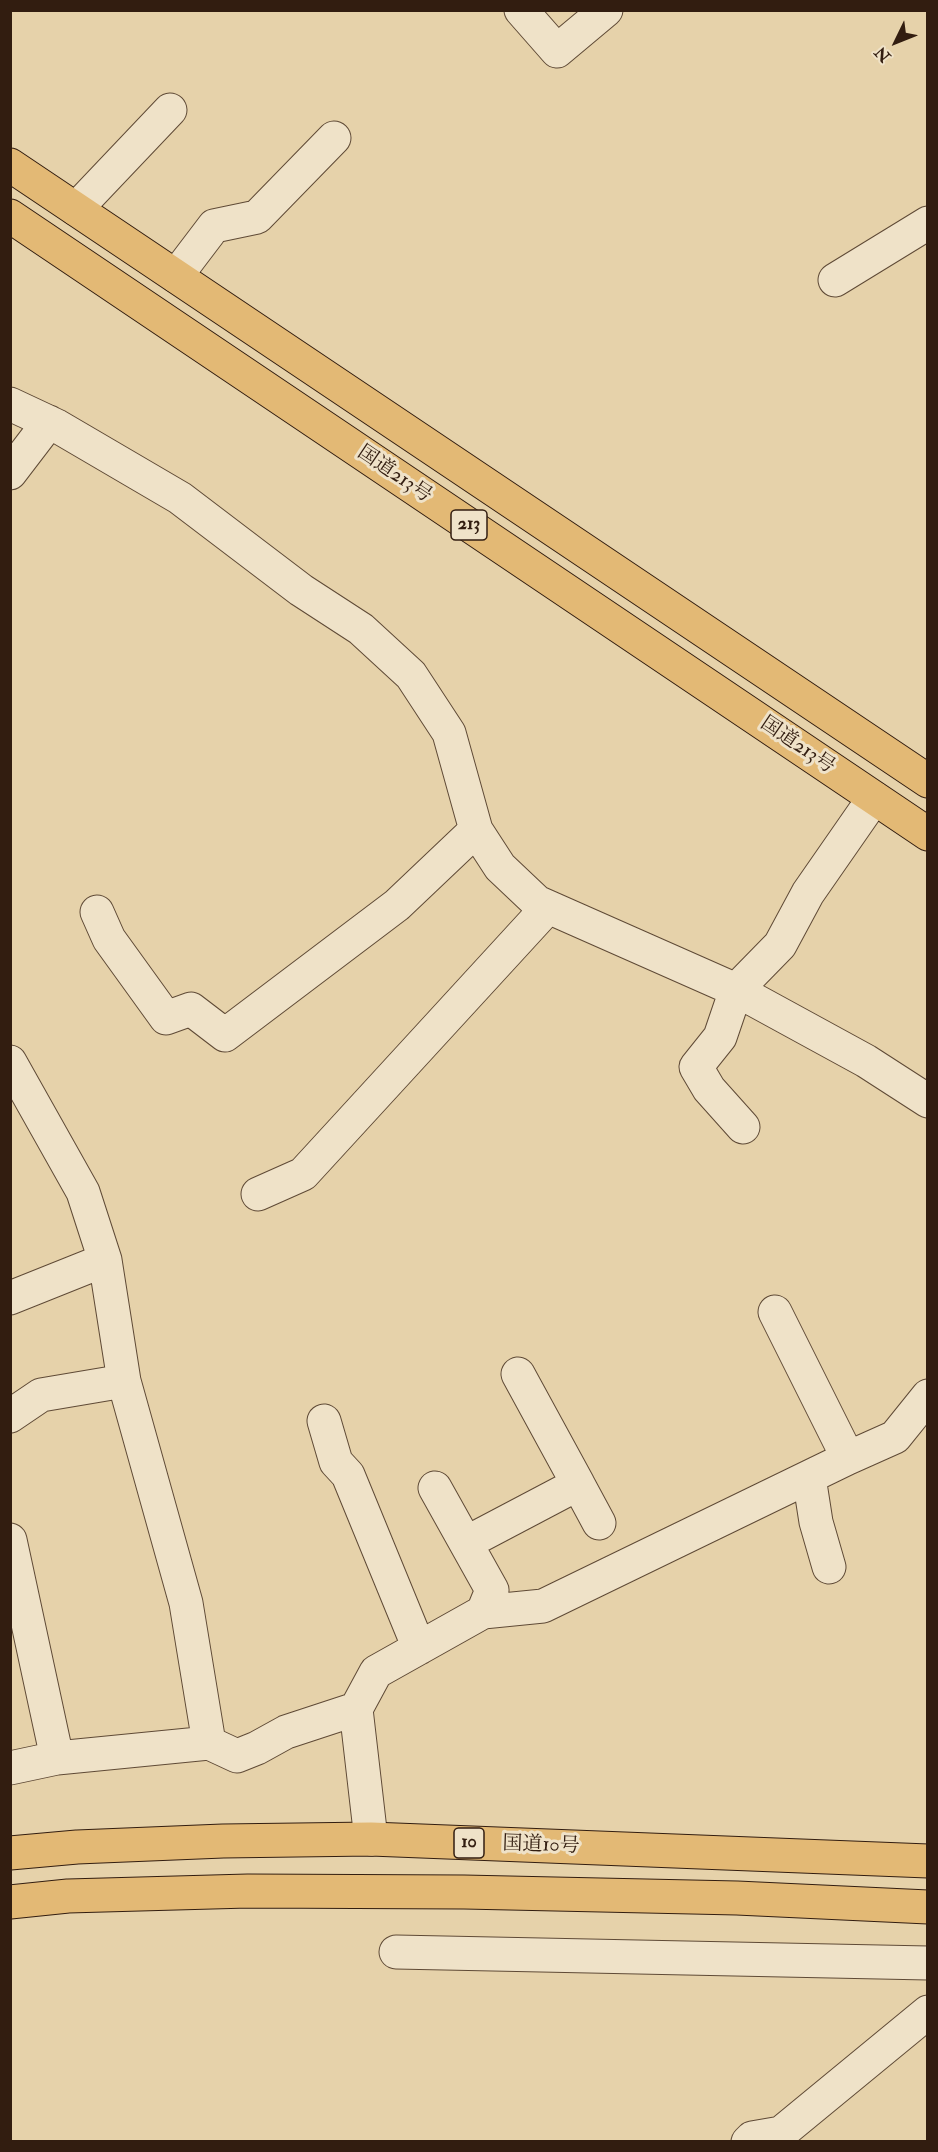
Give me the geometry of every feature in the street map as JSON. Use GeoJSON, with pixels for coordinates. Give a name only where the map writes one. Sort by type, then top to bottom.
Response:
{"type":"FeatureCollection","features":[{"type":"Feature","properties":{"kind":"highway","name":"213"},"geometry":{"type":"LineString","coordinates":[[10,165],[927,782]]}},
{"type":"Feature","properties":{"kind":"highway","name":"国道213号"},"geometry":{"type":"LineString","coordinates":[[10,216],[927,834]]}},
{"type":"Feature","properties":{"kind":"highway","name":"国道10号"},"geometry":{"type":"LineString","coordinates":[[10,1853],[223,1841],[371,1839],[927,1861]]}},
{"type":"Feature","properties":{"kind":"highway"},"geometry":{"type":"LineString","coordinates":[[10,1902],[68,1896],[248,1891],[464,1892],[737,1898],[927,1907]]}},
{"type":"Feature","properties":{"kind":"street"},"geometry":{"type":"LineString","coordinates":[[521,10],[557,51],[606,10]]}},
{"type":"Feature","properties":{"kind":"street"},"geometry":{"type":"LineString","coordinates":[[76,209],[170,110]]}},
{"type":"Feature","properties":{"kind":"street"},"geometry":{"type":"LineString","coordinates":[[176,276],[214,226],[257,217],[334,138]]}},
{"type":"Feature","properties":{"kind":"street"},"geometry":{"type":"LineString","coordinates":[[835,280],[927,223]]}},
{"type":"Feature","properties":{"kind":"street"},"geometry":{"type":"LineString","coordinates":[[10,404],[49,422],[180,498],[301,590],[361,629],[411,675],[449,733],[476,830],[500,867],[537,902],[736,990],[866,1061],[927,1101]]}},
{"type":"Feature","properties":{"kind":"street"},"geometry":{"type":"LineString","coordinates":[[10,473],[49,422]]}},
{"type":"Feature","properties":{"kind":"street"},"geometry":{"type":"LineString","coordinates":[[743,1126],[709,1089],[696,1067],[720,1037],[736,990],[780,945],[808,893],[874,798]]}},
{"type":"Feature","properties":{"kind":"street"},"geometry":{"type":"LineString","coordinates":[[97,912],[109,939],[166,1018],[192,1009],[225,1035],[397,905],[476,830]]}},
{"type":"Feature","properties":{"kind":"street"},"geometry":{"type":"LineString","coordinates":[[258,1194],[303,1174],[548,907]]}},
{"type":"Feature","properties":{"kind":"street"},"geometry":{"type":"LineString","coordinates":[[10,1062],[83,1192],[105,1260],[124,1381],[186,1603],[209,1743]]}},
{"type":"Feature","properties":{"kind":"street"},"geometry":{"type":"LineString","coordinates":[[10,1298],[105,1260]]}},
{"type":"Feature","properties":{"kind":"street"},"geometry":{"type":"LineString","coordinates":[[775,1312],[848,1458]]}},
{"type":"Feature","properties":{"kind":"street"},"geometry":{"type":"LineString","coordinates":[[518,1374],[599,1523]]}},
{"type":"Feature","properties":{"kind":"street"},"geometry":{"type":"LineString","coordinates":[[10,1416],[41,1395],[124,1381]]}},
{"type":"Feature","properties":{"kind":"street"},"geometry":{"type":"LineString","coordinates":[[371,1839],[356,1709],[376,1672],[483,1612],[543,1606],[895,1437],[927,1396]]}},
{"type":"Feature","properties":{"kind":"street"},"geometry":{"type":"LineString","coordinates":[[324,1421],[336,1462],[348,1475],[419,1648]]}},
{"type":"Feature","properties":{"kind":"street"},"geometry":{"type":"LineString","coordinates":[[809,1477],[816,1522],[829,1567]]}},
{"type":"Feature","properties":{"kind":"street"},"geometry":{"type":"LineString","coordinates":[[466,1543],[578,1484]]}},
{"type":"Feature","properties":{"kind":"street"},"geometry":{"type":"LineString","coordinates":[[435,1488],[492,1590],[483,1612]]}},
{"type":"Feature","properties":{"kind":"street"},"geometry":{"type":"LineString","coordinates":[[10,1540],[57,1758]]}},
{"type":"Feature","properties":{"kind":"street"},"geometry":{"type":"LineString","coordinates":[[10,1768],[57,1758],[209,1743],[237,1756],[257,1749],[286,1732],[356,1709]]}},
{"type":"Feature","properties":{"kind":"street"},"geometry":{"type":"LineString","coordinates":[[396,1952],[927,1963]]}},
{"type":"Feature","properties":{"kind":"street"},"geometry":{"type":"LineString","coordinates":[[747,2142],[752,2138],[781,2133],[927,2012]]}}]}
